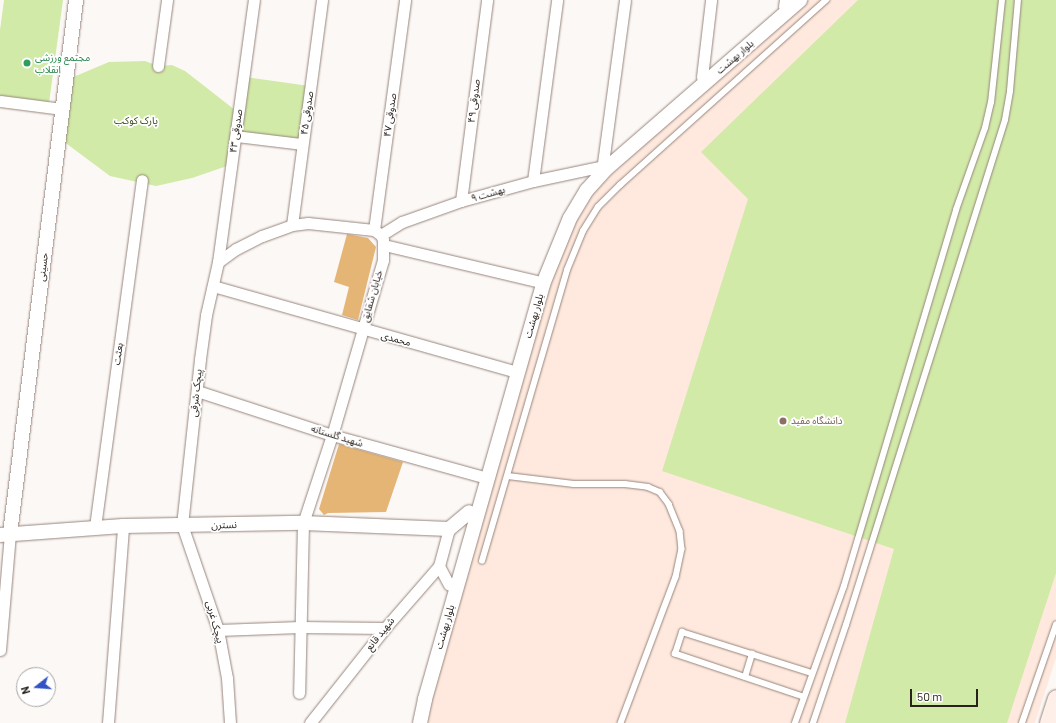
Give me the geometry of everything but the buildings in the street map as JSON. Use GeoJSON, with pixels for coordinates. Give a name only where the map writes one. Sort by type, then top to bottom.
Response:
{"type":"FeatureCollection","features":[{"type":"Feature","properties":{"kind":"main road"},"geometry":{"type":"LineString","coordinates":[[1048,723],[1056,698]]}},
{"type":"Feature","properties":{"kind":"street","name":"حسینی"},"geometry":{"type":"LineString","coordinates":[[5,534],[76,0]]}},
{"type":"Feature","properties":{"kind":"street"},"geometry":{"type":"LineString","coordinates":[[158,66],[167,0]]}},
{"type":"Feature","properties":{"kind":"street","name":"صدوقی ۴۳"},"geometry":{"type":"LineString","coordinates":[[218,262],[254,0]]}},
{"type":"Feature","properties":{"kind":"street","name":"صدوقی ۴۵"},"geometry":{"type":"LineString","coordinates":[[292,225],[322,0]]}},
{"type":"Feature","properties":{"kind":"street","name":"صدوقی ۴۷"},"geometry":{"type":"LineString","coordinates":[[380,237],[405,0]]}},
{"type":"Feature","properties":{"kind":"street","name":"صدوقی ۴۹"},"geometry":{"type":"LineString","coordinates":[[461,202],[487,0]]}},
{"type":"Feature","properties":{"kind":"street"},"geometry":{"type":"LineString","coordinates":[[532,181],[557,0]]}},
{"type":"Feature","properties":{"kind":"street"},"geometry":{"type":"LineString","coordinates":[[601,165],[626,0]]}},
{"type":"Feature","properties":{"kind":"street"},"geometry":{"type":"LineString","coordinates":[[702,77],[711,0]]}},
{"type":"Feature","properties":{"kind":"street","name":"بلوار بهشت"},"geometry":{"type":"LineString","coordinates":[[420,723],[424,699],[543,284],[570,218],[587,190],[607,168],[800,0]]}},
{"type":"Feature","properties":{"kind":"street","name":"بلوار بهشت"},"geometry":{"type":"LineString","coordinates":[[411,723],[469,512],[536,281],[562,217],[582,185],[601,165],[787,2]]}},
{"type":"Feature","properties":{"kind":"street"},"geometry":{"type":"LineString","coordinates":[[0,101],[62,109]]}},
{"type":"Feature","properties":{"kind":"street"},"geometry":{"type":"LineString","coordinates":[[236,136],[302,144]]}},
{"type":"Feature","properties":{"kind":"street","name":"بهشت ۹"},"geometry":{"type":"LineString","coordinates":[[380,237],[402,222],[461,202],[532,181],[601,165]]}},
{"type":"Feature","properties":{"kind":"street","name":"بعثت"},"geometry":{"type":"LineString","coordinates":[[95,527],[142,180]]}},
{"type":"Feature","properties":{"kind":"street"},"geometry":{"type":"LineString","coordinates":[[218,262],[248,243],[292,225],[323,224],[380,237],[536,281]]}},
{"type":"Feature","properties":{"kind":"street","name":"خیابان شقایق"},"geometry":{"type":"LineString","coordinates":[[299,693],[303,523],[332,435],[383,260],[380,237]]}},
{"type":"Feature","properties":{"kind":"street","name":"پیچک شرقی"},"geometry":{"type":"LineString","coordinates":[[182,526],[206,315],[218,262]]}},
{"type":"Feature","properties":{"kind":"street","name":"محمدی"},"geometry":{"type":"LineString","coordinates":[[213,286],[362,330],[510,370]]}},
{"type":"Feature","properties":{"kind":"street","name":"شهید گلستانه"},"geometry":{"type":"LineString","coordinates":[[197,391],[332,435],[480,476]]}},
{"type":"Feature","properties":{"kind":"street"},"geometry":{"type":"LineString","coordinates":[[449,586],[439,566],[449,529],[469,512]]}},
{"type":"Feature","properties":{"kind":"street","name":"نسترن"},"geometry":{"type":"LineString","coordinates":[[5,534],[95,527],[303,523],[449,529]]}},
{"type":"Feature","properties":{"kind":"street"},"geometry":{"type":"LineString","coordinates":[[108,723],[123,526]]}},
{"type":"Feature","properties":{"kind":"street","name":"پیچک غربی"},"geometry":{"type":"LineString","coordinates":[[182,526],[218,630],[227,678],[230,723]]}},
{"type":"Feature","properties":{"kind":"street"},"geometry":{"type":"LineString","coordinates":[[0,650],[5,534]]}},
{"type":"Feature","properties":{"kind":"street","name":"شهید قانع"},"geometry":{"type":"LineString","coordinates":[[310,723],[385,628],[439,566]]}},
{"type":"Feature","properties":{"kind":"street"},"geometry":{"type":"LineString","coordinates":[[218,630],[300,627],[385,628]]}},
{"type":"Feature","properties":{"kind":"lane"},"geometry":{"type":"LineString","coordinates":[[482,560],[508,476],[567,270],[583,231],[598,207],[826,0]]}},
{"type":"Feature","properties":{"kind":"lane"},"geometry":{"type":"LineString","coordinates":[[795,723],[803,697],[844,586],[956,210],[985,128],[991,103],[1002,0]]}},
{"type":"Feature","properties":{"kind":"lane"},"geometry":{"type":"LineString","coordinates":[[812,723],[853,603],[1005,120],[1010,91],[1018,0]]}},
{"type":"Feature","properties":{"kind":"lane"},"geometry":{"type":"LineString","coordinates":[[508,476],[574,484],[625,484],[648,487],[660,492],[670,504],[680,531],[682,549],[676,577],[621,723]]}},
{"type":"Feature","properties":{"kind":"lane"},"geometry":{"type":"LineString","coordinates":[[1022,723],[1056,625]]}},
{"type":"Feature","properties":{"kind":"lane"},"geometry":{"type":"LineString","coordinates":[[803,697],[675,654],[682,632],[812,673]]}},
{"type":"Feature","properties":{"kind":"lane"},"geometry":{"type":"LineString","coordinates":[[745,677],[752,654]]}},
{"type":"Feature","properties":{"kind":"shaded area","name":"دانشگاه مفید"},"geometry":{"type":"Polygon","coordinates":[[[807,0],[1056,0],[1056,658],[1035,723],[428,723],[431,701],[552,273],[582,205],[604,181],[807,0]]]}},
{"type":"Feature","properties":{"kind":"green space","name":"مجتمع ورزشی انقلاب"},"geometry":{"type":"Polygon","coordinates":[[[4,0],[63,0],[49,103],[0,96],[0,30],[4,0]]]}},
{"type":"Feature","properties":{"kind":"green space"},"geometry":{"type":"Polygon","coordinates":[[[858,0],[1056,0],[1056,573],[1007,723],[845,723],[894,549],[662,471],[748,199],[701,152],[858,0]]]}},
{"type":"Feature","properties":{"kind":"green space","name":"پارک کوکب"},"geometry":{"type":"Polygon","coordinates":[[[145,61],[158,66],[172,65],[185,71],[235,110],[227,166],[192,178],[156,186],[110,176],[63,141],[71,78],[109,62],[145,61]]]}},
{"type":"Feature","properties":{"kind":"green space"},"geometry":{"type":"Polygon","coordinates":[[[245,77],[309,86],[301,143],[237,134],[245,77]]]}},
{"type":"Feature","properties":{"kind":"place","name":"مجتمع ورزشی انقلاب"},"geometry":{"type":"Point","coordinates":[27,63]}},
{"type":"Feature","properties":{"kind":"place","name":"دانشگاه مفید"},"geometry":{"type":"Point","coordinates":[783,421]}}]}
